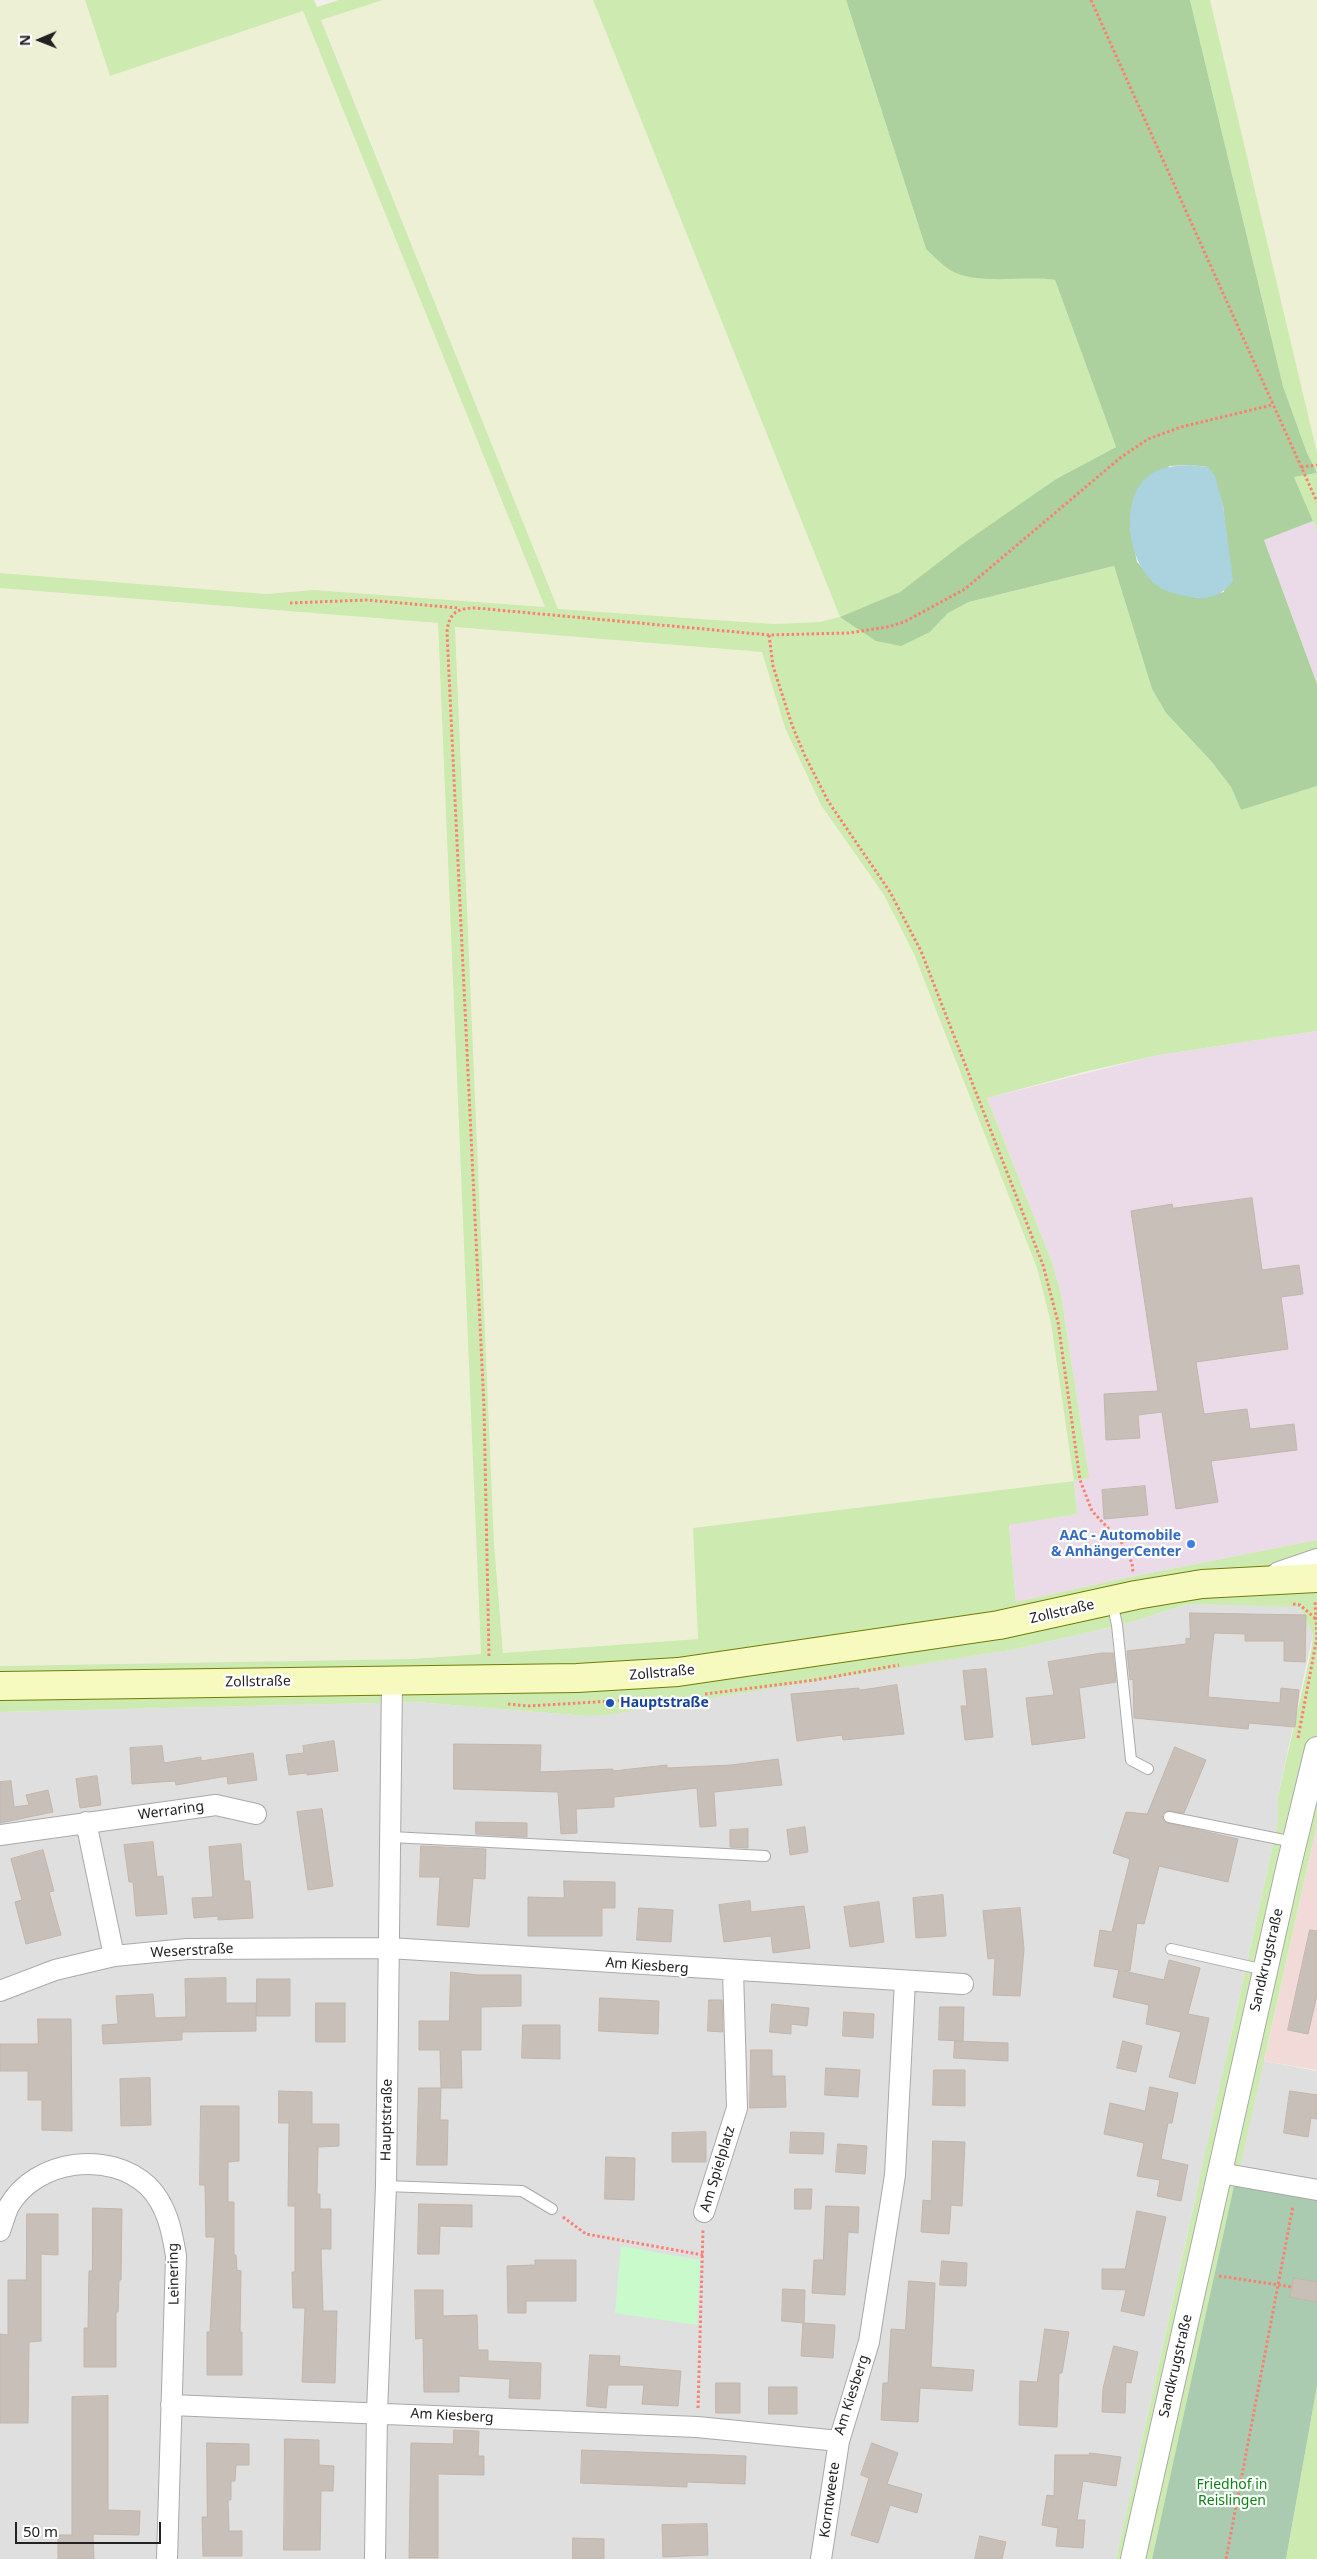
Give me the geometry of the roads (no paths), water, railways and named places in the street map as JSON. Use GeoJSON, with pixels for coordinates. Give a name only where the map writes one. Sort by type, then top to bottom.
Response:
{"type":"FeatureCollection","features":[{"type":"Feature","properties":{"kind":"main road","name":"Zollstraße"},"geometry":{"type":"LineString","coordinates":[[0,1686],[618,1677],[728,1666],[999,1625],[1124,1598],[1202,1584],[1317,1578]]}},
{"type":"Feature","properties":{"kind":"street"},"geometry":{"type":"LineString","coordinates":[[1247,1582],[1296,1570],[1317,1561]]}},
{"type":"Feature","properties":{"kind":"street","name":"Hauptstraße"},"geometry":{"type":"LineString","coordinates":[[375,2559],[377,2412],[386,2186],[392,1681]]}},
{"type":"Feature","properties":{"kind":"street","name":"Sandkrugstraße"},"geometry":{"type":"LineString","coordinates":[[1133,2559],[1294,1842],[1317,1748]]}},
{"type":"Feature","properties":{"kind":"street","name":"Werraring"},"geometry":{"type":"LineString","coordinates":[[0,1835],[216,1805],[256,1814]]}},
{"type":"Feature","properties":{"kind":"street"},"geometry":{"type":"LineString","coordinates":[[86,1822],[114,1956]]}},
{"type":"Feature","properties":{"kind":"street","name":"Weserstraße"},"geometry":{"type":"LineString","coordinates":[[0,1991],[55,1970],[114,1956],[187,1949],[389,1948]]}},
{"type":"Feature","properties":{"kind":"street","name":"Am Kiesberg"},"geometry":{"type":"LineString","coordinates":[[389,1948],[963,1984]]}},
{"type":"Feature","properties":{"kind":"street","name":"Am Spielplatz"},"geometry":{"type":"LineString","coordinates":[[704,2212],[737,2108],[733,1971]]}},
{"type":"Feature","properties":{"kind":"street","name":"Am Kiesberg"},"geometry":{"type":"LineString","coordinates":[[377,2412],[697,2427],[839,2441],[869,2342],[895,2175],[905,1981]]}},
{"type":"Feature","properties":{"kind":"street","name":"Leinering"},"geometry":{"type":"LineString","coordinates":[[0,2232],[9,2206],[26,2187],[48,2172],[89,2162],[111,2165],[130,2174],[149,2187],[162,2206],[172,2226],[176,2256],[167,2559]]}},
{"type":"Feature","properties":{"kind":"street"},"geometry":{"type":"LineString","coordinates":[[1220,2173],[1317,2190]]}},
{"type":"Feature","properties":{"kind":"street"},"geometry":{"type":"LineString","coordinates":[[171,2405],[377,2412]]}},
{"type":"Feature","properties":{"kind":"street","name":"Korntweete"},"geometry":{"type":"LineString","coordinates":[[821,2559],[839,2441]]}},
{"type":"Feature","properties":{"kind":"lane"},"geometry":{"type":"LineString","coordinates":[[1124,1598],[1117,1625],[1130,1760],[1148,1769]]}},
{"type":"Feature","properties":{"kind":"lane"},"geometry":{"type":"LineString","coordinates":[[1169,1816],[1294,1842]]}},
{"type":"Feature","properties":{"kind":"lane"},"geometry":{"type":"LineString","coordinates":[[391,1837],[764,1856]]}},
{"type":"Feature","properties":{"kind":"lane"},"geometry":{"type":"LineString","coordinates":[[1171,1949],[1265,1970]]}},
{"type":"Feature","properties":{"kind":"lane"},"geometry":{"type":"LineString","coordinates":[[386,2186],[522,2191],[552,2209]]}},
{"type":"Feature","properties":{"kind":"water"},"geometry":{"type":"Polygon","coordinates":[[[1190,465],[1208,467],[1215,476],[1223,505],[1233,581],[1214,596],[1203,598],[1171,593],[1150,579],[1141,567],[1131,537],[1130,521],[1132,506],[1136,492],[1144,480],[1159,470],[1190,465]]]}},
{"type":"Feature","properties":{"kind":"place","name":"AAC - Automobile & AnhängerCenter"},"geometry":{"type":"Point","coordinates":[1191,1544]}},
{"type":"Feature","properties":{"kind":"place","name":"Hauptstraße"},"geometry":{"type":"Point","coordinates":[610,1703]}},
{"type":"Feature","properties":{"kind":"park label","name":"Friedhof in Reislingen"},"geometry":{"type":"Point","coordinates":[1232,2494]}}]}
